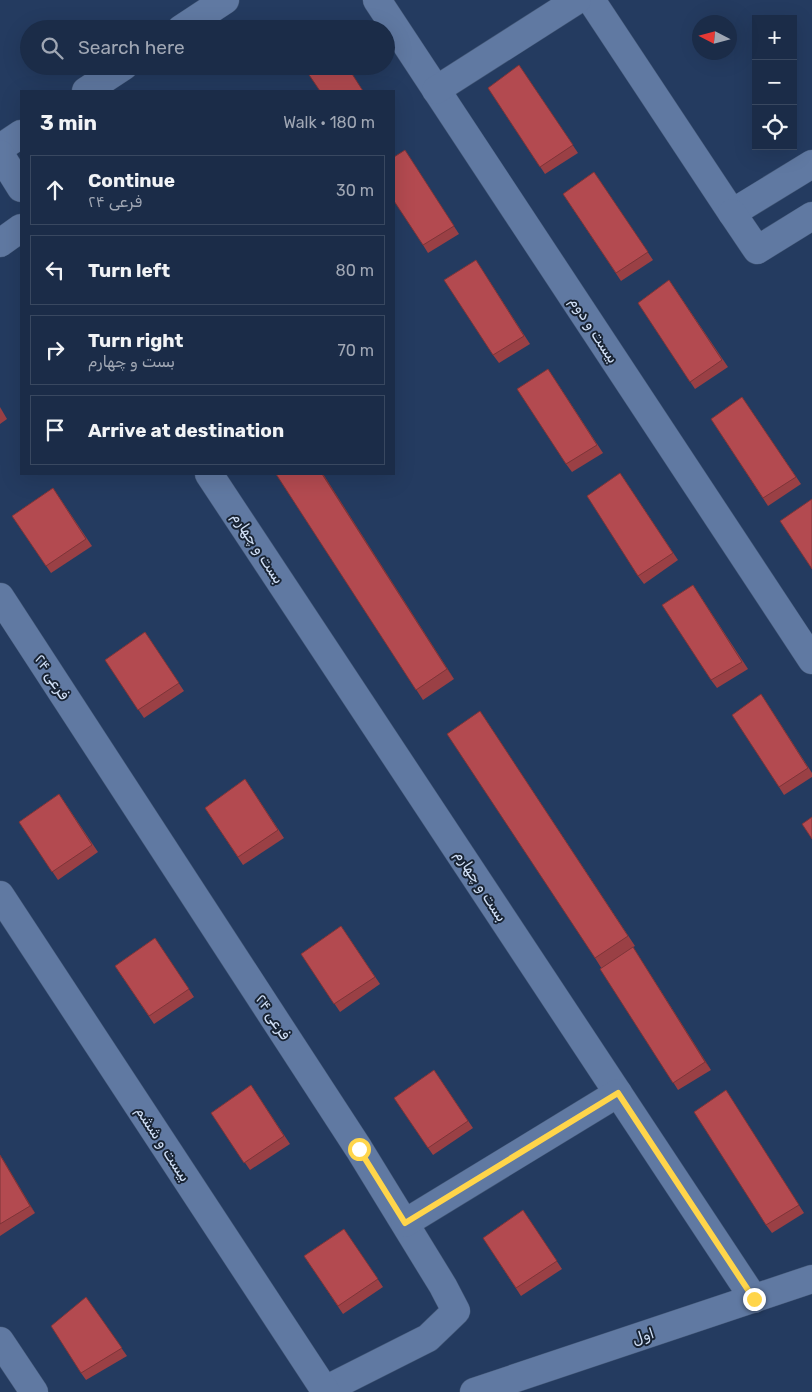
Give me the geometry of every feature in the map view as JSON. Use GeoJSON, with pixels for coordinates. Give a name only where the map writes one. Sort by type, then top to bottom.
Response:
{"type":"FeatureCollection","features":[{"type":"Feature","properties":{"kind":"street"},"geometry":{"type":"LineString","coordinates":[[195,20],[225,0]]}},
{"type":"Feature","properties":{"kind":"street","name":"بیست و دوم"},"geometry":{"type":"LineString","coordinates":[[376,0],[389,20]]}},
{"type":"Feature","properties":{"kind":"street"},"geometry":{"type":"LineString","coordinates":[[436,90],[577,0]]}},
{"type":"Feature","properties":{"kind":"street"},"geometry":{"type":"LineString","coordinates":[[591,0],[757,250],[812,216]]}},
{"type":"Feature","properties":{"kind":"street","name":"بیست و دوم"},"geometry":{"type":"LineString","coordinates":[[395,28],[812,660]]}},
{"type":"Feature","properties":{"kind":"street"},"geometry":{"type":"LineString","coordinates":[[88,90],[110,75]]}},
{"type":"Feature","properties":{"kind":"street"},"geometry":{"type":"LineString","coordinates":[[0,148],[20,135]]}},
{"type":"Feature","properties":{"kind":"street"},"geometry":{"type":"LineString","coordinates":[[0,154],[20,186]]}},
{"type":"Feature","properties":{"kind":"street"},"geometry":{"type":"LineString","coordinates":[[732,213],[812,164]]}},
{"type":"Feature","properties":{"kind":"street"},"geometry":{"type":"LineString","coordinates":[[0,243],[20,229]]}},
{"type":"Feature","properties":{"kind":"street","name":"بست و چهارم"},"geometry":{"type":"LineString","coordinates":[[210,475],[754,1299]]}},
{"type":"Feature","properties":{"kind":"street","name":"فرعی ۲۴"},"geometry":{"type":"LineString","coordinates":[[0,597],[353,1140],[443,1286],[456,1311],[428,1338],[326,1391]]}},
{"type":"Feature","properties":{"kind":"street","name":"بیست و ششم"},"geometry":{"type":"LineString","coordinates":[[0,896],[326,1391]]}},
{"type":"Feature","properties":{"kind":"street"},"geometry":{"type":"LineString","coordinates":[[405,1223],[618,1093]]}},
{"type":"Feature","properties":{"kind":"street","name":"اول"},"geometry":{"type":"LineString","coordinates":[[474,1392],[812,1279]]}},
{"type":"Feature","properties":{"kind":"street"},"geometry":{"type":"LineString","coordinates":[[0,1341],[34,1392]]}},
{"type":"Feature","properties":{"kind":"building"},"geometry":{"type":"Polygon","coordinates":[[[519,65],[573,145],[540,167],[488,88],[519,65]]]}},
{"type":"Feature","properties":{"kind":"building"},"geometry":{"type":"Polygon","coordinates":[[[309,75],[353,75],[362,90],[319,90],[309,75]]]}},
{"type":"Feature","properties":{"kind":"building"},"geometry":{"type":"Polygon","coordinates":[[[405,150],[454,226],[423,245],[395,203],[395,156],[405,150]]]}},
{"type":"Feature","properties":{"kind":"building"},"geometry":{"type":"Polygon","coordinates":[[[594,172],[648,252],[616,273],[563,194],[594,172]]]}},
{"type":"Feature","properties":{"kind":"building"},"geometry":{"type":"Polygon","coordinates":[[[476,260],[524,336],[493,355],[444,280],[476,260]]]}},
{"type":"Feature","properties":{"kind":"building"},"geometry":{"type":"Polygon","coordinates":[[[669,280],[722,360],[690,382],[638,303],[669,280]]]}},
{"type":"Feature","properties":{"kind":"building"},"geometry":{"type":"Polygon","coordinates":[[[548,369],[597,445],[566,464],[517,389],[548,369]]]}},
{"type":"Feature","properties":{"kind":"building"},"geometry":{"type":"Polygon","coordinates":[[[742,397],[796,477],[763,498],[711,419],[742,397]]]}},
{"type":"Feature","properties":{"kind":"building"},"geometry":{"type":"Polygon","coordinates":[[[620,473],[673,553],[638,576],[587,496],[620,473]]]}},
{"type":"Feature","properties":{"kind":"building"},"geometry":{"type":"Polygon","coordinates":[[[277,475],[323,475],[447,669],[416,690],[277,475]]]}},
{"type":"Feature","properties":{"kind":"building"},"geometry":{"type":"Polygon","coordinates":[[[53,488],[86,539],[46,566],[12,516],[53,488]]]}},
{"type":"Feature","properties":{"kind":"building"},"geometry":{"type":"Polygon","coordinates":[[[812,499],[812,569],[780,521],[812,499]]]}},
{"type":"Feature","properties":{"kind":"building"},"geometry":{"type":"Polygon","coordinates":[[[693,585],[742,662],[711,680],[662,605],[693,585]]]}},
{"type":"Feature","properties":{"kind":"building"},"geometry":{"type":"Polygon","coordinates":[[[145,632],[179,683],[138,710],[105,660],[145,632]]]}},
{"type":"Feature","properties":{"kind":"building"},"geometry":{"type":"Polygon","coordinates":[[[761,694],[808,768],[779,787],[732,715],[761,694]]]}},
{"type":"Feature","properties":{"kind":"building"},"geometry":{"type":"Polygon","coordinates":[[[480,711],[628,936],[595,958],[447,734],[480,711]]]}},
{"type":"Feature","properties":{"kind":"building"},"geometry":{"type":"Polygon","coordinates":[[[245,779],[278,830],[238,857],[205,808],[245,779]]]}},
{"type":"Feature","properties":{"kind":"building"},"geometry":{"type":"Polygon","coordinates":[[[59,794],[92,845],[52,872],[19,822],[59,794]]]}},
{"type":"Feature","properties":{"kind":"building"},"geometry":{"type":"Polygon","coordinates":[[[812,817],[812,839],[802,824],[812,817]]]}},
{"type":"Feature","properties":{"kind":"building"},"geometry":{"type":"Polygon","coordinates":[[[341,926],[375,977],[334,1004],[301,954],[341,926]]]}},
{"type":"Feature","properties":{"kind":"building"},"geometry":{"type":"Polygon","coordinates":[[[155,938],[189,989],[149,1016],[115,966],[155,938]]]}},
{"type":"Feature","properties":{"kind":"building"},"geometry":{"type":"Polygon","coordinates":[[[633,947],[705,1062],[673,1083],[600,969],[633,947]]]}},
{"type":"Feature","properties":{"kind":"building"},"geometry":{"type":"Polygon","coordinates":[[[434,1070],[468,1121],[428,1148],[394,1098],[434,1070]]]}},
{"type":"Feature","properties":{"kind":"building"},"geometry":{"type":"Polygon","coordinates":[[[251,1085],[284,1136],[244,1163],[211,1113],[251,1085]]]}},
{"type":"Feature","properties":{"kind":"building"},"geometry":{"type":"Polygon","coordinates":[[[726,1090],[799,1205],[766,1225],[694,1112],[726,1090]]]}},
{"type":"Feature","properties":{"kind":"building"},"geometry":{"type":"Polygon","coordinates":[[[0,1155],[30,1206],[0,1224],[0,1155]]]}},
{"type":"Feature","properties":{"kind":"building"},"geometry":{"type":"Polygon","coordinates":[[[523,1210],[557,1261],[516,1288],[483,1238],[523,1210]]]}},
{"type":"Feature","properties":{"kind":"building"},"geometry":{"type":"Polygon","coordinates":[[[344,1229],[378,1279],[338,1306],[304,1256],[344,1229]]]}},
{"type":"Feature","properties":{"kind":"building"},"geometry":{"type":"Polygon","coordinates":[[[86,1297],[122,1348],[81,1373],[51,1326],[86,1297]]]}},
{"type":"Feature","properties":{"kind":"route"},"geometry":{"type":"LineString","coordinates":[[359,1149],[405,1223],[618,1093],[754,1299]]}}]}
